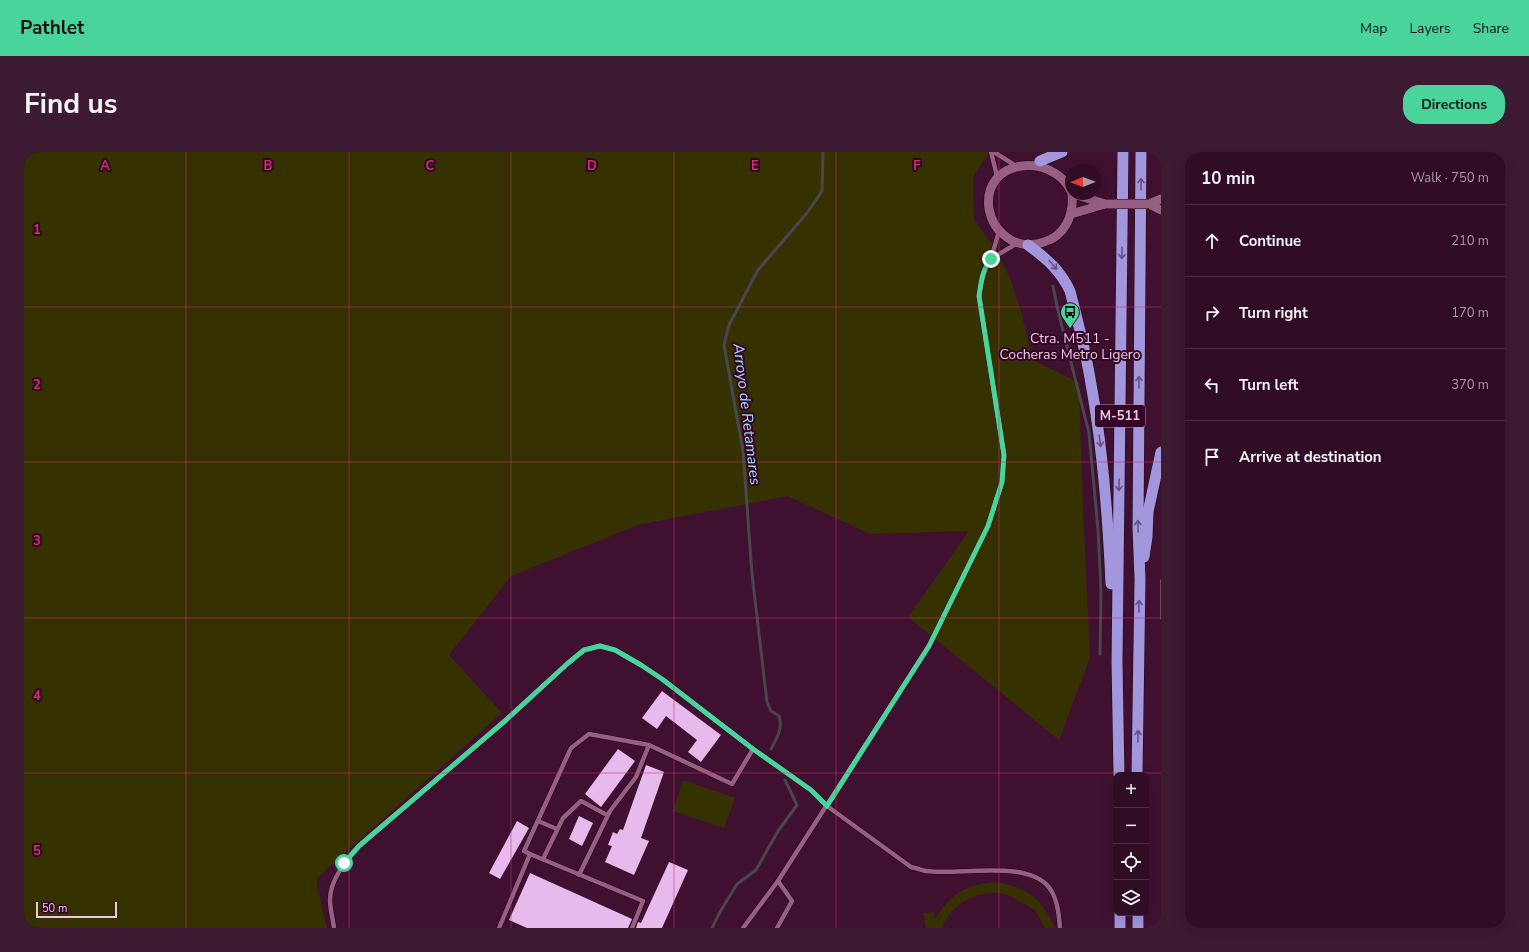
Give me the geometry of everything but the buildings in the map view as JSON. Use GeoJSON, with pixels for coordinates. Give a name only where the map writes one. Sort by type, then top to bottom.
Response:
{"type":"FeatureCollection","features":[{"type":"Feature","properties":{"kind":"highway"},"geometry":{"type":"LineString","coordinates":[[1040,161],[1062,152]]}},
{"type":"Feature","properties":{"kind":"highway","name":"M-511"},"geometry":{"type":"LineString","coordinates":[[1119,772],[1117,662],[1123,152]]}},
{"type":"Feature","properties":{"kind":"highway","name":"M-511"},"geometry":{"type":"LineString","coordinates":[[1137,772],[1140,580],[1138,528],[1141,152]]}},
{"type":"Feature","properties":{"kind":"highway"},"geometry":{"type":"LineString","coordinates":[[1023,244],[1050,261],[1063,278],[1070,291],[1087,361],[1106,488],[1112,610],[1117,662]]}},
{"type":"Feature","properties":{"kind":"highway"},"geometry":{"type":"LineString","coordinates":[[1140,580],[1147,537],[1148,512],[1161,452]]}},
{"type":"Feature","properties":{"kind":"highway"},"geometry":{"type":"LineString","coordinates":[[1120,916],[1120,928]]}},
{"type":"Feature","properties":{"kind":"highway"},"geometry":{"type":"LineString","coordinates":[[1138,916],[1138,928]]}},
{"type":"Feature","properties":{"kind":"street"},"geometry":{"type":"LineString","coordinates":[[1065,178],[1061,173],[1051,166],[1040,161],[1026,160],[1013,164],[1004,169],[997,176],[992,185],[988,204],[990,213],[999,230],[1011,240],[1023,244],[1038,244],[1055,237],[1062,230],[1071,214],[1073,200]]}},
{"type":"Feature","properties":{"kind":"street"},"geometry":{"type":"LineString","coordinates":[[1071,214],[1105,204],[1149,204],[1161,199]]}},
{"type":"Feature","properties":{"kind":"street"},"geometry":{"type":"LineString","coordinates":[[1092,200],[1105,204]]}},
{"type":"Feature","properties":{"kind":"street"},"geometry":{"type":"LineString","coordinates":[[1149,204],[1161,210]]}},
{"type":"Feature","properties":{"kind":"lane"},"geometry":{"type":"LineString","coordinates":[[993,152],[1013,164]]}},
{"type":"Feature","properties":{"kind":"lane"},"geometry":{"type":"LineString","coordinates":[[993,152],[997,176]]}},
{"type":"Feature","properties":{"kind":"lane"},"geometry":{"type":"LineString","coordinates":[[743,928],[778,881],[929,646],[988,526],[1002,482],[1004,455],[979,296],[982,275],[991,259],[999,230]]}},
{"type":"Feature","properties":{"kind":"lane"},"geometry":{"type":"LineString","coordinates":[[991,259],[1023,244]]}},
{"type":"Feature","properties":{"kind":"lane"},"geometry":{"type":"LineString","coordinates":[[334,928],[330,899],[334,882],[344,863],[359,846],[414,800],[584,650],[600,646],[615,650],[641,665],[753,749],[811,790],[827,806],[911,867],[927,871],[1002,871],[1023,873],[1040,879],[1052,891],[1058,908],[1060,928]]}},
{"type":"Feature","properties":{"kind":"lane"},"geometry":{"type":"LineString","coordinates":[[632,928],[643,901],[524,851],[571,748],[589,734],[649,744],[732,784],[753,749]]}},
{"type":"Feature","properties":{"kind":"lane"},"geometry":{"type":"LineString","coordinates":[[579,875],[608,815],[636,776],[649,744]]}},
{"type":"Feature","properties":{"kind":"lane"},"geometry":{"type":"LineString","coordinates":[[543,859],[563,818],[581,801],[608,815]]}},
{"type":"Feature","properties":{"kind":"lane"},"geometry":{"type":"LineString","coordinates":[[538,821],[557,830]]}},
{"type":"Feature","properties":{"kind":"lane"},"geometry":{"type":"LineString","coordinates":[[499,928],[530,854]]}},
{"type":"Feature","properties":{"kind":"lane"},"geometry":{"type":"LineString","coordinates":[[777,928],[792,901],[778,881]]}},
{"type":"Feature","properties":{"kind":"shaded area"},"geometry":{"type":"Polygon","coordinates":[[[24,152],[991,152],[988,153],[973,177],[974,219],[999,254],[1011,281],[1021,312],[1033,360],[1079,383],[1090,657],[1059,740],[908,617],[969,531],[870,534],[788,496],[638,525],[511,576],[449,655],[502,713],[317,878],[317,886],[327,928],[24,928],[24,152]]]}},
{"type":"Feature","properties":{"kind":"shaded area"},"geometry":{"type":"Polygon","coordinates":[[[683,780],[735,798],[724,828],[673,811],[683,780]]]}},
{"type":"Feature","properties":{"kind":"shaded area"},"geometry":{"type":"Polygon","coordinates":[[[994,882],[1015,887],[1032,896],[1044,909],[1055,928],[1044,928],[1036,912],[1028,906],[1006,894],[991,893],[973,897],[958,906],[951,912],[942,928],[926,928],[923,913],[934,912],[935,919],[947,903],[960,892],[967,888],[984,883],[994,882]]]}},
{"type":"Feature","properties":{"kind":"waterway","name":"Arroyo de Retamares"},"geometry":{"type":"LineString","coordinates":[[771,749],[779,733],[780,720],[779,716],[771,711],[767,702],[752,574],[743,451],[724,345],[729,325],[758,270],[807,213],[822,191],[823,152]]}},
{"type":"Feature","properties":{"kind":"waterway"},"geometry":{"type":"LineString","coordinates":[[1053,286],[1089,433],[1098,529],[1101,591],[1100,654]]}},
{"type":"Feature","properties":{"kind":"waterway","name":"Arroyo de Retamares"},"geometry":{"type":"LineString","coordinates":[[712,928],[737,884],[756,870],[778,831],[797,805],[785,780]]}},
{"type":"Feature","properties":{"kind":"tram line"},"geometry":{"type":"LineString","coordinates":[[1161,580],[1161,619]]}},
{"type":"Feature","properties":{"kind":"place","name":"Ctra. M511 - Cocheras Metro Ligero"},"geometry":{"type":"Point","coordinates":[1070,329]}},
{"type":"Feature","properties":{"kind":"route"},"geometry":{"type":"LineString","coordinates":[[344,863],[359,846],[506,720],[567,664],[584,650],[600,646],[615,650],[662,679],[753,749],[811,790],[827,806],[929,646],[988,526],[995,507],[1002,482],[1004,455],[979,296],[982,275],[991,259]]}}]}
